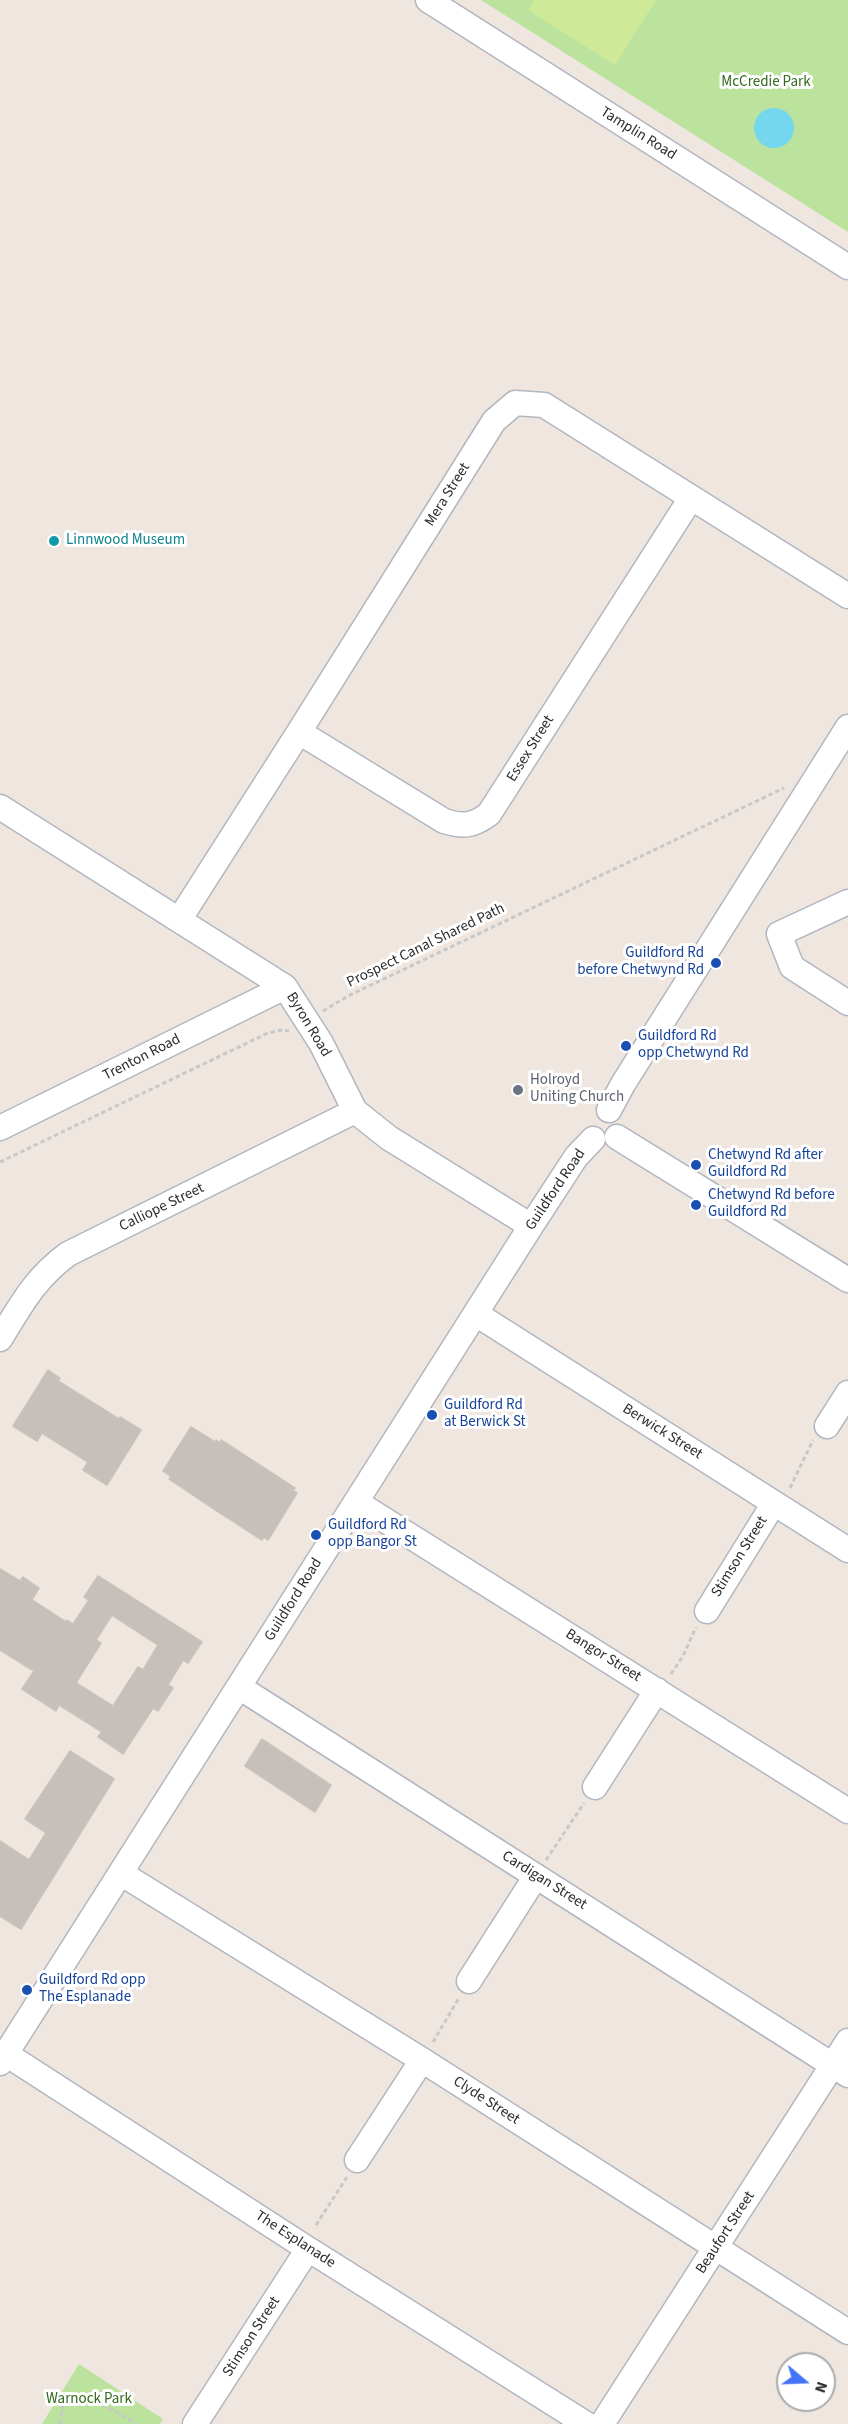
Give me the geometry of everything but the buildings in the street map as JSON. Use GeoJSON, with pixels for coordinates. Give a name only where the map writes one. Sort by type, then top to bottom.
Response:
{"type":"FeatureCollection","features":[{"type":"Feature","properties":{"kind":"street","name":"Tamplin Road"},"geometry":{"type":"LineString","coordinates":[[428,0],[848,267]]}},
{"type":"Feature","properties":{"kind":"street","name":"Mera Street"},"geometry":{"type":"LineString","coordinates":[[179,920],[494,421],[515,403],[544,405],[848,596]]}},
{"type":"Feature","properties":{"kind":"street","name":"Essex Street"},"geometry":{"type":"LineString","coordinates":[[299,732],[444,821],[460,826],[476,824],[489,814],[691,498]]}},
{"type":"Feature","properties":{"kind":"street"},"geometry":{"type":"LineString","coordinates":[[609,1110],[623,1084],[848,727]]}},
{"type":"Feature","properties":{"kind":"street","name":"Byron Road"},"geometry":{"type":"LineString","coordinates":[[0,807],[285,987],[317,1036],[355,1111],[389,1138],[531,1226]]}},
{"type":"Feature","properties":{"kind":"street"},"geometry":{"type":"LineString","coordinates":[[848,902],[779,934],[792,967],[848,1003]]}},
{"type":"Feature","properties":{"kind":"street","name":"Trenton Road"},"geometry":{"type":"LineString","coordinates":[[0,1128],[285,987]]}},
{"type":"Feature","properties":{"kind":"street"},"geometry":{"type":"LineString","coordinates":[[609,1110],[618,1116],[620,1132],[608,1143],[597,1142],[592,1139],[587,1129],[590,1118],[598,1111],[609,1110]]}},
{"type":"Feature","properties":{"kind":"street","name":"Calliope Street"},"geometry":{"type":"LineString","coordinates":[[0,1339],[33,1286],[47,1269],[68,1254],[355,1111]]}},
{"type":"Feature","properties":{"kind":"street"},"geometry":{"type":"LineString","coordinates":[[617,1137],[848,1280]]}},
{"type":"Feature","properties":{"kind":"street","name":"Guildford Road"},"geometry":{"type":"LineString","coordinates":[[3,2059],[531,1226],[576,1157],[592,1139]]}},
{"type":"Feature","properties":{"kind":"street","name":"Berwick Street"},"geometry":{"type":"LineString","coordinates":[[476,1314],[781,1497],[848,1550]]}},
{"type":"Feature","properties":{"kind":"street"},"geometry":{"type":"LineString","coordinates":[[827,1426],[848,1393]]}},
{"type":"Feature","properties":{"kind":"street","name":"Stimson Street"},"geometry":{"type":"LineString","coordinates":[[706,1611],[781,1497]]}},
{"type":"Feature","properties":{"kind":"street","name":"Bangor Street"},"geometry":{"type":"LineString","coordinates":[[356,1502],[848,1811]]}},
{"type":"Feature","properties":{"kind":"street","name":"Cardigan Street"},"geometry":{"type":"LineString","coordinates":[[239,1687],[840,2070]]}},
{"type":"Feature","properties":{"kind":"street"},"geometry":{"type":"LineString","coordinates":[[595,1787],[657,1690]]}},
{"type":"Feature","properties":{"kind":"street","name":"Clyde Street"},"geometry":{"type":"LineString","coordinates":[[122,1874],[422,2060],[848,2332]]}},
{"type":"Feature","properties":{"kind":"street"},"geometry":{"type":"LineString","coordinates":[[469,1981],[536,1876]]}},
{"type":"Feature","properties":{"kind":"street","name":"Beaufort Street"},"geometry":{"type":"LineString","coordinates":[[602,2424],[716,2249],[840,2070],[848,2041]]}},
{"type":"Feature","properties":{"kind":"street","name":"The Esplanade"},"geometry":{"type":"LineString","coordinates":[[3,2059],[308,2249],[573,2421]]}},
{"type":"Feature","properties":{"kind":"street"},"geometry":{"type":"LineString","coordinates":[[357,2160],[422,2060]]}},
{"type":"Feature","properties":{"kind":"street","name":"Stimson Street"},"geometry":{"type":"LineString","coordinates":[[195,2424],[308,2249]]}},
{"type":"Feature","properties":{"kind":"path","name":"Prospect Canal Shared Path"},"geometry":{"type":"LineString","coordinates":[[317,1036],[322,1011],[348,996],[784,789],[789,781]]}},
{"type":"Feature","properties":{"kind":"path"},"geometry":{"type":"LineString","coordinates":[[0,1162],[268,1033],[281,1030],[317,1036]]}},
{"type":"Feature","properties":{"kind":"path"},"geometry":{"type":"LineString","coordinates":[[781,1497],[811,1442],[827,1426]]}},
{"type":"Feature","properties":{"kind":"path"},"geometry":{"type":"LineString","coordinates":[[657,1690],[668,1679],[683,1656],[701,1616],[706,1611]]}},
{"type":"Feature","properties":{"kind":"path"},"geometry":{"type":"LineString","coordinates":[[536,1876],[595,1787]]}},
{"type":"Feature","properties":{"kind":"path"},"geometry":{"type":"LineString","coordinates":[[422,2060],[469,1981]]}},
{"type":"Feature","properties":{"kind":"path"},"geometry":{"type":"LineString","coordinates":[[316,2225],[357,2160]]}},
{"type":"Feature","properties":{"kind":"path"},"geometry":{"type":"LineString","coordinates":[[60,2424],[63,2404],[73,2400],[98,2403],[136,2424]]}},
{"type":"Feature","properties":{"kind":"green space","name":"McCredie Park"},"geometry":{"type":"Polygon","coordinates":[[[481,0],[848,0],[848,232],[481,0]]]}},
{"type":"Feature","properties":{"kind":"green space"},"geometry":{"type":"Polygon","coordinates":[[[534,0],[656,0],[615,65],[528,10],[534,0]]]}},
{"type":"Feature","properties":{"kind":"green space","name":"Warnock Park"},"geometry":{"type":"Polygon","coordinates":[[[79,2364],[163,2419],[160,2424],[42,2424],[79,2364]]]}},
{"type":"Feature","properties":{"kind":"water"},"geometry":{"type":"Polygon","coordinates":[[[774,108],[782,109],[788,114],[793,120],[793,136],[788,142],[782,147],[774,148],[766,147],[760,142],[755,136],[754,128],[755,120],[760,114],[766,109],[774,108]]]}},
{"type":"Feature","properties":{"kind":"place","name":"Linnwood Museum"},"geometry":{"type":"Point","coordinates":[54,541]}},
{"type":"Feature","properties":{"kind":"place","name":"Guildford Rd before Chetwynd Rd"},"geometry":{"type":"Point","coordinates":[716,963]}},
{"type":"Feature","properties":{"kind":"place","name":"Guildford Rd opp Chetwynd Rd"},"geometry":{"type":"Point","coordinates":[626,1046]}},
{"type":"Feature","properties":{"kind":"place","name":"Holroyd Uniting Church"},"geometry":{"type":"Point","coordinates":[518,1090]}},
{"type":"Feature","properties":{"kind":"place","name":"Chetwynd Rd after Guildford Rd"},"geometry":{"type":"Point","coordinates":[696,1165]}},
{"type":"Feature","properties":{"kind":"place","name":"Chetwynd Rd before Guildford Rd"},"geometry":{"type":"Point","coordinates":[696,1205]}},
{"type":"Feature","properties":{"kind":"place","name":"Guildford Rd at Berwick St"},"geometry":{"type":"Point","coordinates":[432,1415]}},
{"type":"Feature","properties":{"kind":"place","name":"Guildford Rd opp Bangor St"},"geometry":{"type":"Point","coordinates":[316,1535]}},
{"type":"Feature","properties":{"kind":"place","name":"Guildford Rd opp The Esplanade"},"geometry":{"type":"Point","coordinates":[27,1990]}}]}
